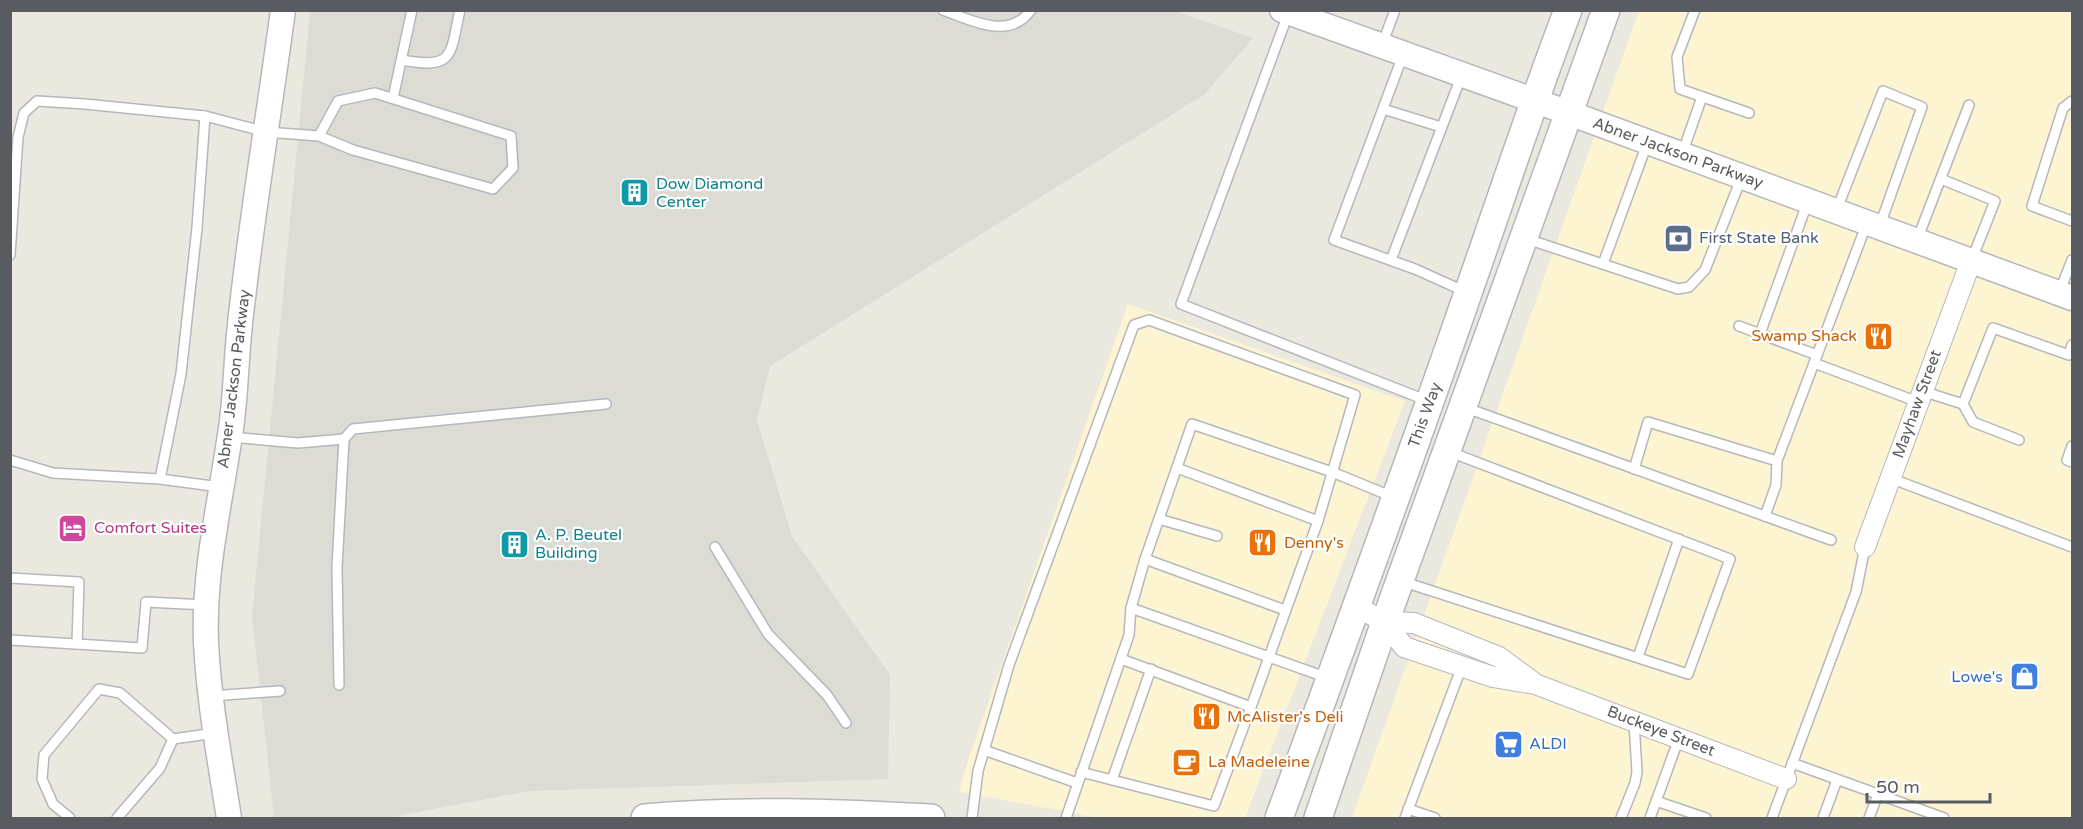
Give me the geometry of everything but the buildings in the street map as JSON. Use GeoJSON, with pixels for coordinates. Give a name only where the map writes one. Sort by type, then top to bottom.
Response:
{"type":"FeatureCollection","features":[{"type":"Feature","properties":{"kind":"main road","name":"This Way"},"geometry":{"type":"LineString","coordinates":[[1279,819],[1396,498],[1534,100],[1568,10]]}},
{"type":"Feature","properties":{"kind":"main road","name":"This Way"},"geometry":{"type":"LineString","coordinates":[[1318,819],[1385,622],[1606,10]]}},
{"type":"Feature","properties":{"kind":"main road"},"geometry":{"type":"LineString","coordinates":[[1468,293],[1501,304]]}},
{"type":"Feature","properties":{"kind":"main road"},"geometry":{"type":"LineString","coordinates":[[645,819],[702,813],[817,813],[931,819]]}},
{"type":"Feature","properties":{"kind":"street","name":"Abner Jackson Parkway"},"geometry":{"type":"LineString","coordinates":[[229,819],[211,696],[206,643],[206,606],[220,487],[230,437],[240,325],[283,10]]}},
{"type":"Feature","properties":{"kind":"street","name":"Abner Jackson Parkway"},"geometry":{"type":"LineString","coordinates":[[1287,11],[2066,295]]}},
{"type":"Feature","properties":{"kind":"street","name":"Mayhaw Street"},"geometry":{"type":"LineString","coordinates":[[1864,547],[1971,261]]}},
{"type":"Feature","properties":{"kind":"street","name":"Buckeye Street"},"geometry":{"type":"LineString","coordinates":[[1357,607],[1385,622],[1404,647],[1493,677],[1535,684],[1679,738],[1789,771]]}},
{"type":"Feature","properties":{"kind":"street","name":"Buckeye Street"},"geometry":{"type":"LineString","coordinates":[[1385,622],[1414,622],[1499,657],[1535,684]]}},
{"type":"Feature","properties":{"kind":"lane"},"geometry":{"type":"LineString","coordinates":[[393,98],[412,10]]}},
{"type":"Feature","properties":{"kind":"lane"},"geometry":{"type":"LineString","coordinates":[[402,60],[419,63],[441,62],[451,53],[460,10]]}},
{"type":"Feature","properties":{"kind":"lane"},"geometry":{"type":"LineString","coordinates":[[943,10],[987,26],[1007,27],[1022,21],[1031,10]]}},
{"type":"Feature","properties":{"kind":"lane"},"geometry":{"type":"LineString","coordinates":[[1395,10],[1393,50],[1383,109],[1334,240],[1391,260],[1468,293]]}},
{"type":"Feature","properties":{"kind":"lane"},"geometry":{"type":"LineString","coordinates":[[1695,10],[1677,57],[1680,89],[1749,113]]}},
{"type":"Feature","properties":{"kind":"lane"},"geometry":{"type":"LineString","coordinates":[[1287,11],[1181,304],[1430,401]]}},
{"type":"Feature","properties":{"kind":"lane"},"geometry":{"type":"LineString","coordinates":[[1391,260],[1462,74]]}},
{"type":"Feature","properties":{"kind":"lane"},"geometry":{"type":"LineString","coordinates":[[1765,516],[1778,475],[1777,461],[1816,359],[1922,107],[1883,91],[1836,211]]}},
{"type":"Feature","properties":{"kind":"lane"},"geometry":{"type":"LineString","coordinates":[[10,255],[18,137],[24,113],[37,101],[205,116],[266,132],[319,136],[353,150],[493,189],[513,168],[511,136],[375,93],[338,101],[319,136]]}},
{"type":"Feature","properties":{"kind":"lane"},"geometry":{"type":"LineString","coordinates":[[1682,154],[1702,97]]}},
{"type":"Feature","properties":{"kind":"lane"},"geometry":{"type":"LineString","coordinates":[[2073,101],[2062,108],[2032,206],[2073,221]]}},
{"type":"Feature","properties":{"kind":"lane"},"geometry":{"type":"LineString","coordinates":[[1917,241],[1969,105]]}},
{"type":"Feature","properties":{"kind":"lane"},"geometry":{"type":"LineString","coordinates":[[1383,109],[1441,128]]}},
{"type":"Feature","properties":{"kind":"lane"},"geometry":{"type":"LineString","coordinates":[[160,479],[181,374],[197,228],[205,116]]}},
{"type":"Feature","properties":{"kind":"lane"},"geometry":{"type":"LineString","coordinates":[[1603,264],[1648,142]]}},
{"type":"Feature","properties":{"kind":"lane"},"geometry":{"type":"LineString","coordinates":[[1524,238],[1678,289],[1689,287],[1705,270],[1742,176]]}},
{"type":"Feature","properties":{"kind":"lane"},"geometry":{"type":"LineString","coordinates":[[1941,179],[1995,201],[1971,261]]}},
{"type":"Feature","properties":{"kind":"lane"},"geometry":{"type":"LineString","coordinates":[[1760,334],[1808,201]]}},
{"type":"Feature","properties":{"kind":"lane"},"geometry":{"type":"LineString","coordinates":[[2066,295],[2073,260]]}},
{"type":"Feature","properties":{"kind":"lane"},"geometry":{"type":"LineString","coordinates":[[972,819],[978,771],[1009,665],[1134,325],[1149,320],[1355,395],[1318,521],[1214,806],[1081,772]]}},
{"type":"Feature","properties":{"kind":"lane"},"geometry":{"type":"LineString","coordinates":[[1738,326],[1816,359],[1920,396],[1964,404]]}},
{"type":"Feature","properties":{"kind":"lane"},"geometry":{"type":"LineString","coordinates":[[2019,440],[1973,423],[1964,404],[1993,328],[2069,355],[2073,345]]}},
{"type":"Feature","properties":{"kind":"lane"},"geometry":{"type":"LineString","coordinates":[[339,685],[337,567],[344,439],[353,429],[606,404]]}},
{"type":"Feature","properties":{"kind":"lane"},"geometry":{"type":"LineString","coordinates":[[1463,407],[1832,540]]}},
{"type":"Feature","properties":{"kind":"lane"},"geometry":{"type":"LineString","coordinates":[[1634,469],[1648,422],[1777,461]]}},
{"type":"Feature","properties":{"kind":"lane"},"geometry":{"type":"LineString","coordinates":[[1066,819],[1129,635],[1131,608],[1145,559],[1192,424],[1332,472],[1396,498]]}},
{"type":"Feature","properties":{"kind":"lane"},"geometry":{"type":"LineString","coordinates":[[230,437],[298,443],[344,439]]}},
{"type":"Feature","properties":{"kind":"lane"},"geometry":{"type":"LineString","coordinates":[[2073,446],[2067,460],[2073,462]]}},
{"type":"Feature","properties":{"kind":"lane"},"geometry":{"type":"LineString","coordinates":[[1401,580],[1688,674],[1730,559],[1447,451]]}},
{"type":"Feature","properties":{"kind":"lane"},"geometry":{"type":"LineString","coordinates":[[10,460],[53,473],[160,479],[220,487]]}},
{"type":"Feature","properties":{"kind":"lane"},"geometry":{"type":"LineString","coordinates":[[1176,468],[1318,521]]}},
{"type":"Feature","properties":{"kind":"lane"},"geometry":{"type":"LineString","coordinates":[[1890,478],[2073,547]]}},
{"type":"Feature","properties":{"kind":"lane"},"geometry":{"type":"LineString","coordinates":[[1159,519],[1217,536]]}},
{"type":"Feature","properties":{"kind":"lane"},"geometry":{"type":"LineString","coordinates":[[1638,657],[1679,539]]}},
{"type":"Feature","properties":{"kind":"lane"},"geometry":{"type":"LineString","coordinates":[[1772,819],[1856,592],[1864,547]]}},
{"type":"Feature","properties":{"kind":"lane"},"geometry":{"type":"LineString","coordinates":[[715,548],[768,634],[827,695],[846,723]]}},
{"type":"Feature","properties":{"kind":"lane"},"geometry":{"type":"LineString","coordinates":[[1145,559],[1285,610]]}},
{"type":"Feature","properties":{"kind":"lane"},"geometry":{"type":"LineString","coordinates":[[10,578],[79,582],[77,644]]}},
{"type":"Feature","properties":{"kind":"lane"},"geometry":{"type":"LineString","coordinates":[[10,640],[142,648],[146,602],[206,606]]}},
{"type":"Feature","properties":{"kind":"lane"},"geometry":{"type":"LineString","coordinates":[[1131,608],[1330,679]]}},
{"type":"Feature","properties":{"kind":"lane"},"geometry":{"type":"LineString","coordinates":[[1121,659],[1251,707]]}},
{"type":"Feature","properties":{"kind":"lane"},"geometry":{"type":"LineString","coordinates":[[1435,819],[1406,814],[1462,666]]}},
{"type":"Feature","properties":{"kind":"lane"},"geometry":{"type":"LineString","coordinates":[[1112,780],[1151,669]]}},
{"type":"Feature","properties":{"kind":"lane"},"geometry":{"type":"LineString","coordinates":[[70,819],[53,804],[42,780],[44,755],[99,689],[120,693],[173,739],[215,733]]}},
{"type":"Feature","properties":{"kind":"lane"},"geometry":{"type":"LineString","coordinates":[[211,696],[280,691]]}},
{"type":"Feature","properties":{"kind":"lane"},"geometry":{"type":"LineString","coordinates":[[1621,819],[1637,772],[1635,722]]}},
{"type":"Feature","properties":{"kind":"lane"},"geometry":{"type":"LineString","coordinates":[[1650,819],[1679,738]]}},
{"type":"Feature","properties":{"kind":"lane"},"geometry":{"type":"LineString","coordinates":[[117,819],[160,768],[173,739]]}},
{"type":"Feature","properties":{"kind":"lane"},"geometry":{"type":"LineString","coordinates":[[984,750],[1077,783]]}},
{"type":"Feature","properties":{"kind":"lane"},"geometry":{"type":"LineString","coordinates":[[1789,771],[1837,780],[1878,794],[1924,815],[1944,819]]}},
{"type":"Feature","properties":{"kind":"lane"},"geometry":{"type":"LineString","coordinates":[[1823,819],[1837,780]]}},
{"type":"Feature","properties":{"kind":"lane"},"geometry":{"type":"LineString","coordinates":[[1869,819],[1878,794]]}},
{"type":"Feature","properties":{"kind":"lane"},"geometry":{"type":"LineString","coordinates":[[1656,801],[1706,819]]}},
{"type":"Feature","properties":{"kind":"shaded area"},"geometry":{"type":"Polygon","coordinates":[[[1172,10],[1253,38],[1205,94],[770,366],[757,420],[792,536],[890,675],[888,779],[529,791],[386,818],[274,818],[252,616],[310,13],[306,11],[1172,10]]]}},
{"type":"Feature","properties":{"kind":"shaded area"},"geometry":{"type":"Polygon","coordinates":[[[1639,11],[2072,11],[2072,818],[1352,818],[1639,11]]]}},
{"type":"Feature","properties":{"kind":"shaded area"},"geometry":{"type":"Polygon","coordinates":[[[1128,304],[1405,401],[1245,818],[1101,818],[959,792],[1128,304]]]}},
{"type":"Feature","properties":{"kind":"place","name":"Dow Diamond Center"},"geometry":{"type":"Point","coordinates":[635,193]}},
{"type":"Feature","properties":{"kind":"place","name":"First State Bank"},"geometry":{"type":"Point","coordinates":[1678,238]}},
{"type":"Feature","properties":{"kind":"place","name":"Swamp Shack"},"geometry":{"type":"Point","coordinates":[1878,336]}},
{"type":"Feature","properties":{"kind":"place","name":"Comfort Suites"},"geometry":{"type":"Point","coordinates":[73,528]}},
{"type":"Feature","properties":{"kind":"place","name":"Denny's"},"geometry":{"type":"Point","coordinates":[1263,543]}},
{"type":"Feature","properties":{"kind":"place","name":"A. P. Beutel Building"},"geometry":{"type":"Point","coordinates":[514,544]}},
{"type":"Feature","properties":{"kind":"place","name":"Lowe's"},"geometry":{"type":"Point","coordinates":[2024,677]}},
{"type":"Feature","properties":{"kind":"place","name":"McAlister's Deli"},"geometry":{"type":"Point","coordinates":[1206,717]}},
{"type":"Feature","properties":{"kind":"place","name":"ALDI"},"geometry":{"type":"Point","coordinates":[1508,744]}},
{"type":"Feature","properties":{"kind":"place","name":"La Madeleine"},"geometry":{"type":"Point","coordinates":[1187,762]}}]}
